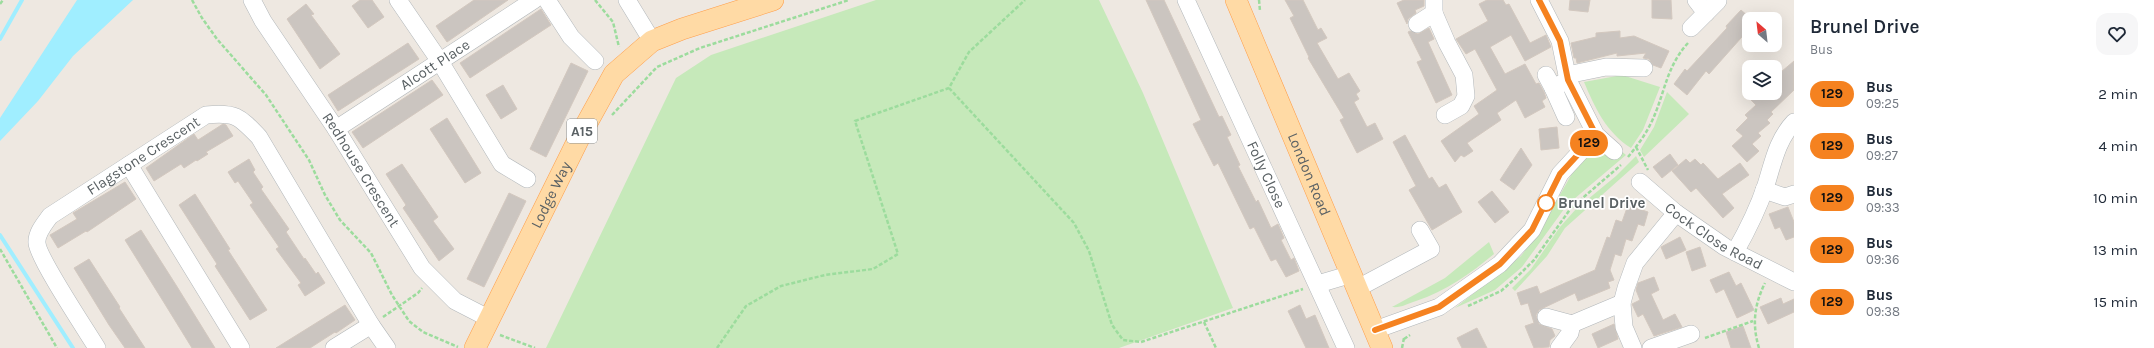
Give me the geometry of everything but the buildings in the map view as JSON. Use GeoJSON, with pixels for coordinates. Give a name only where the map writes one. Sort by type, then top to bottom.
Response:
{"type":"FeatureCollection","features":[{"type":"Feature","properties":{"kind":"main road","name":"Lodge Way"},"geometry":{"type":"LineString","coordinates":[[466,347],[498,327],[582,132],[614,74],[652,41],[682,29],[773,0]]}},
{"type":"Feature","properties":{"kind":"main road","name":"London Road"},"geometry":{"type":"LineString","coordinates":[[1236,0],[1379,339]]}},
{"type":"Feature","properties":{"kind":"street","name":"Redhouse Crescent"},"geometry":{"type":"LineString","coordinates":[[252,0],[263,21],[336,129],[422,268],[455,302],[498,327]]}},
{"type":"Feature","properties":{"kind":"street"},"geometry":{"type":"LineString","coordinates":[[398,0],[439,60],[502,164],[527,179]]}},
{"type":"Feature","properties":{"kind":"street","name":"Alcott Place"},"geometry":{"type":"LineString","coordinates":[[336,129],[439,60],[534,0]]}},
{"type":"Feature","properties":{"kind":"street"},"geometry":{"type":"LineString","coordinates":[[547,0],[571,37],[595,61]]}},
{"type":"Feature","properties":{"kind":"street"},"geometry":{"type":"LineString","coordinates":[[627,0],[652,41]]}},
{"type":"Feature","properties":{"kind":"street","name":"Folly Close"},"geometry":{"type":"LineString","coordinates":[[1186,0],[1254,150],[1318,284],[1346,348]]}},
{"type":"Feature","properties":{"kind":"street"},"geometry":{"type":"LineString","coordinates":[[1539,0],[1560,41],[1568,78],[1596,135],[1614,151]]}},
{"type":"Feature","properties":{"kind":"street"},"geometry":{"type":"LineString","coordinates":[[1691,34],[1701,7],[1718,1]]}},
{"type":"Feature","properties":{"kind":"street"},"geometry":{"type":"LineString","coordinates":[[1417,24],[1434,6],[1447,43],[1464,75],[1466,96],[1461,106],[1445,115]]}},
{"type":"Feature","properties":{"kind":"street"},"geometry":{"type":"LineString","coordinates":[[1566,116],[1550,82],[1606,67],[1644,68]]}},
{"type":"Feature","properties":{"kind":"street","name":"Flagstone Crescent"},"geometry":{"type":"LineString","coordinates":[[97,348],[45,262],[37,243],[40,230],[50,216],[206,115],[227,113],[244,122],[259,137],[370,325],[387,348]]}},
{"type":"Feature","properties":{"kind":"street"},"geometry":{"type":"LineString","coordinates":[[1735,252],[1751,224],[1764,190],[1777,146],[1794,122]]}},
{"type":"Feature","properties":{"kind":"street"},"geometry":{"type":"LineString","coordinates":[[1379,339],[1439,307],[1500,264],[1532,230],[1560,174],[1596,135]]}},
{"type":"Feature","properties":{"kind":"street"},"geometry":{"type":"LineString","coordinates":[[129,165],[241,348]]}},
{"type":"Feature","properties":{"kind":"street","name":"Cock Close Road"},"geometry":{"type":"LineString","coordinates":[[1640,182],[1676,214],[1735,252],[1794,282]]}},
{"type":"Feature","properties":{"kind":"street"},"geometry":{"type":"LineString","coordinates":[[1764,190],[1786,197],[1794,194]]}},
{"type":"Feature","properties":{"kind":"street"},"geometry":{"type":"LineString","coordinates":[[1633,348],[1624,326],[1622,303],[1635,263],[1676,214]]}},
{"type":"Feature","properties":{"kind":"street"},"geometry":{"type":"LineString","coordinates":[[1318,284],[1355,281],[1431,249],[1420,230]]}},
{"type":"Feature","properties":{"kind":"street"},"geometry":{"type":"LineString","coordinates":[[1546,317],[1572,324],[1622,303]]}},
{"type":"Feature","properties":{"kind":"street"},"geometry":{"type":"LineString","coordinates":[[1559,348],[1570,333],[1572,324]]}},
{"type":"Feature","properties":{"kind":"street"},"geometry":{"type":"LineString","coordinates":[[334,348],[370,325]]}},
{"type":"Feature","properties":{"kind":"street"},"geometry":{"type":"LineString","coordinates":[[1651,348],[1691,334]]}},
{"type":"Feature","properties":{"kind":"path"},"geometry":{"type":"LineString","coordinates":[[0,4],[3,0]]}},
{"type":"Feature","properties":{"kind":"path"},"geometry":{"type":"LineString","coordinates":[[192,0],[202,18],[217,39],[266,95],[309,160],[325,195],[340,220],[371,253],[392,295],[400,305],[409,321],[423,332],[466,347]]}},
{"type":"Feature","properties":{"kind":"path"},"geometry":{"type":"LineString","coordinates":[[595,0],[613,22],[621,51]]}},
{"type":"Feature","properties":{"kind":"path"},"geometry":{"type":"LineString","coordinates":[[611,116],[657,67],[700,48],[849,0]]}},
{"type":"Feature","properties":{"kind":"path"},"geometry":{"type":"LineString","coordinates":[[717,348],[746,306],[781,286],[825,275],[873,268],[898,254],[856,121],[949,88],[969,52],[1025,0]]}},
{"type":"Feature","properties":{"kind":"path"},"geometry":{"type":"LineString","coordinates":[[1462,308],[1501,290],[1518,276],[1534,260],[1571,208],[1591,190],[1609,177],[1636,147],[1652,122],[1670,68],[1691,34]]}},
{"type":"Feature","properties":{"kind":"path"},"geometry":{"type":"LineString","coordinates":[[949,88],[1074,223],[1089,251],[1112,325],[1123,340],[1141,342],[1318,284]]}},
{"type":"Feature","properties":{"kind":"path"},"geometry":{"type":"LineString","coordinates":[[1636,147],[1649,170],[1640,182]]}},
{"type":"Feature","properties":{"kind":"path"},"geometry":{"type":"LineString","coordinates":[[0,249],[57,348]]}},
{"type":"Feature","properties":{"kind":"path"},"geometry":{"type":"LineString","coordinates":[[1759,348],[1754,321],[1759,294],[1771,270]]}},
{"type":"Feature","properties":{"kind":"path"},"geometry":{"type":"LineString","coordinates":[[370,325],[418,293],[431,278]]}},
{"type":"Feature","properties":{"kind":"path"},"geometry":{"type":"LineString","coordinates":[[1691,334],[1695,342],[1754,321]]}},
{"type":"Feature","properties":{"kind":"path"},"geometry":{"type":"LineString","coordinates":[[1204,322],[1216,348]]}},
{"type":"Feature","properties":{"kind":"path"},"geometry":{"type":"LineString","coordinates":[[496,341],[498,327],[535,348]]}},
{"type":"Feature","properties":{"kind":"path"},"geometry":{"type":"LineString","coordinates":[[1402,348],[1404,340],[1416,330]]}},
{"type":"Feature","properties":{"kind":"green space"},"geometry":{"type":"Polygon","coordinates":[[[876,0],[1099,0],[1143,93],[1233,308],[1119,348],[546,348],[676,78],[711,55],[876,0]]]}},
{"type":"Feature","properties":{"kind":"green space"},"geometry":{"type":"Polygon","coordinates":[[[1622,75],[1660,87],[1643,130],[1631,148],[1615,135],[1602,119],[1584,82],[1622,75]]]}},
{"type":"Feature","properties":{"kind":"green space"},"geometry":{"type":"Polygon","coordinates":[[[1667,92],[1689,114],[1644,157],[1640,150],[1654,127],[1667,92]]]}},
{"type":"Feature","properties":{"kind":"green space"},"geometry":{"type":"Polygon","coordinates":[[[1620,150],[1626,155],[1567,205],[1522,267],[1495,290],[1455,308],[1521,256],[1540,230],[1574,170],[1590,153],[1601,153],[1612,156],[1620,150]]]}},
{"type":"Feature","properties":{"kind":"green space"},"geometry":{"type":"Polygon","coordinates":[[[1636,156],[1639,162],[1565,228],[1547,256],[1515,291],[1512,288],[1531,269],[1560,227],[1576,209],[1616,176],[1636,156]]]}},
{"type":"Feature","properties":{"kind":"green space"},"geometry":{"type":"Polygon","coordinates":[[[1489,242],[1494,254],[1467,275],[1448,287],[1427,297],[1401,306],[1392,307],[1445,278],[1489,242]]]}},
{"type":"Feature","properties":{"kind":"water"},"geometry":{"type":"Polygon","coordinates":[[[77,0],[133,0],[73,56],[38,101],[0,141],[0,118],[77,0]]]}},
{"type":"Feature","properties":{"kind":"waterway"},"geometry":{"type":"LineString","coordinates":[[0,39],[22,0]]}},
{"type":"Feature","properties":{"kind":"waterway"},"geometry":{"type":"LineString","coordinates":[[0,235],[73,348]]}},
{"type":"Feature","properties":{"kind":"bus line","name":"129"},"geometry":{"type":"LineString","coordinates":[[1375,330],[1439,307],[1500,264],[1532,230],[1560,174],[1596,135],[1568,80],[1560,41],[1539,0]]}},
{"type":"Feature","properties":{"kind":"place","name":"Brunel Drive"},"geometry":{"type":"Point","coordinates":[1546,203]}}]}
